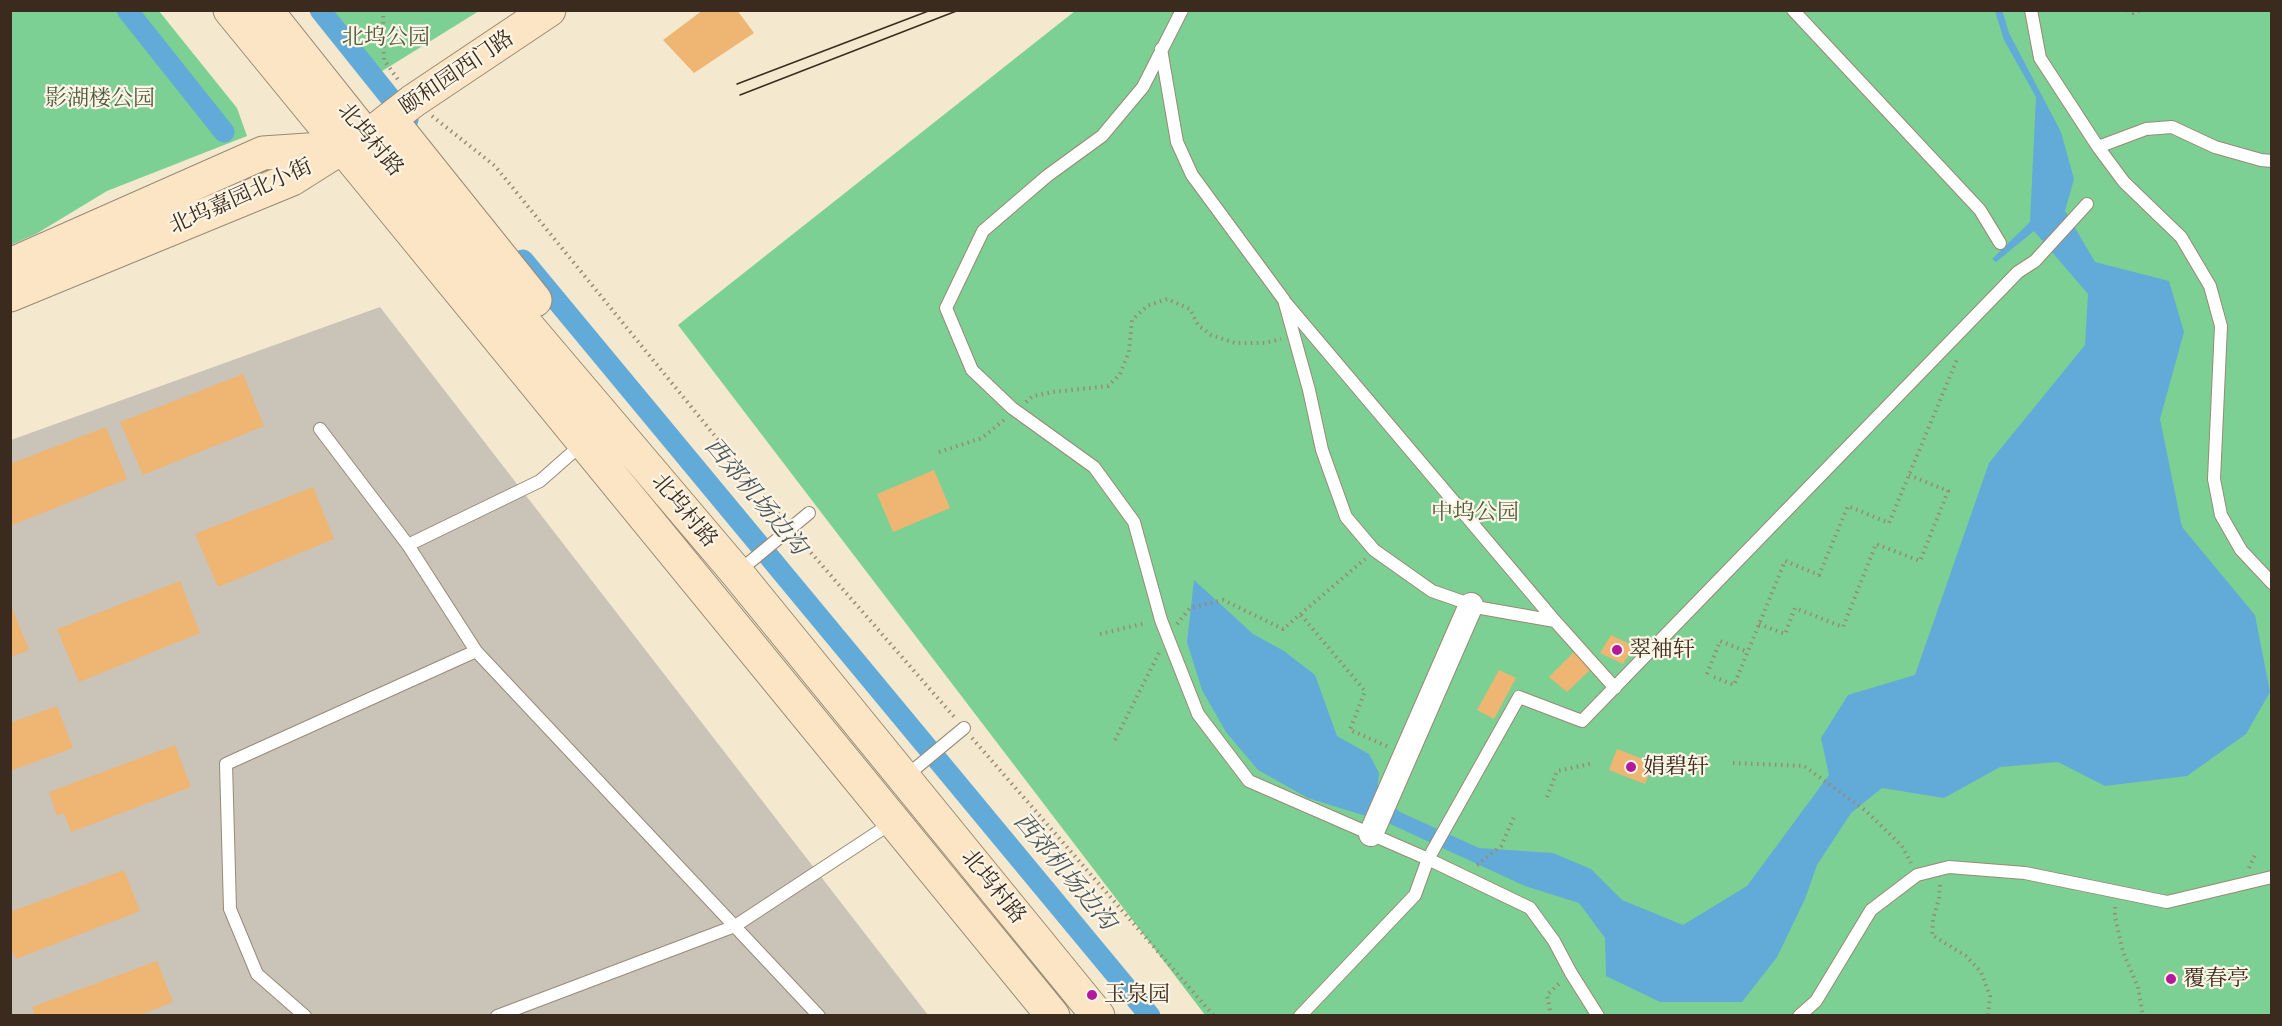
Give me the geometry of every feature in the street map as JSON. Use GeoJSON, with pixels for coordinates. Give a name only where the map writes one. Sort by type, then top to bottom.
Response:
{"type":"FeatureCollection","features":[{"type":"Feature","properties":{"kind":"main road","name":"北坞村路"},"geometry":{"type":"LineString","coordinates":[[230,10],[366,135],[579,355],[587,397]]}},
{"type":"Feature","properties":{"kind":"main road","name":"北坞村路"},"geometry":{"type":"LineString","coordinates":[[266,10],[366,135],[587,397],[745,565],[914,770],[1098,1016]]}},
{"type":"Feature","properties":{"kind":"main road","name":"颐和园西门路"},"geometry":{"type":"LineString","coordinates":[[366,135],[549,10]]}},
{"type":"Feature","properties":{"kind":"main road","name":"北坞村路"},"geometry":{"type":"LineString","coordinates":[[366,135],[584,443],[1053,1016]]}},
{"type":"Feature","properties":{"kind":"main road","name":"北坞嘉园北小街"},"geometry":{"type":"LineString","coordinates":[[10,265],[263,153],[366,135]]}},
{"type":"Feature","properties":{"kind":"main road","name":"北坞嘉园北小街"},"geometry":{"type":"LineString","coordinates":[[10,295],[292,179],[366,135]]}},
{"type":"Feature","properties":{"kind":"street"},"geometry":{"type":"LineString","coordinates":[[1371,834],[1471,604]]}},
{"type":"Feature","properties":{"kind":"lane"},"geometry":{"type":"LineString","coordinates":[[1182,10],[1143,87],[1102,136],[1047,176],[983,231],[946,308],[972,370],[1016,410],[1094,467],[1134,522],[1161,620],[1198,714],[1249,781],[1428,859],[1530,908],[1554,941],[1598,1016]]}},
{"type":"Feature","properties":{"kind":"lane"},"geometry":{"type":"LineString","coordinates":[[1793,10],[1980,210],[2000,243]]}},
{"type":"Feature","properties":{"kind":"lane"},"geometry":{"type":"LineString","coordinates":[[2031,10],[2040,58],[2098,147],[2124,182],[2181,237],[2210,286],[2221,326],[2214,479],[2221,514],[2241,550],[2271,583]]}},
{"type":"Feature","properties":{"kind":"lane"},"geometry":{"type":"LineString","coordinates":[[1161,49],[1177,142],[1192,175],[1284,300],[1555,621],[1615,688]]}},
{"type":"Feature","properties":{"kind":"lane"},"geometry":{"type":"LineString","coordinates":[[2098,147],[2146,129],[2172,127],[2215,147],[2271,161]]}},
{"type":"Feature","properties":{"kind":"lane"},"geometry":{"type":"LineString","coordinates":[[1300,1016],[1415,895],[1428,859],[1519,697],[1582,721],[2018,273],[2035,261],[2087,204]]}},
{"type":"Feature","properties":{"kind":"lane"},"geometry":{"type":"LineString","coordinates":[[1284,300],[1322,450],[1346,517],[1374,550],[1432,591],[1471,604],[1555,621]]}},
{"type":"Feature","properties":{"kind":"lane"},"geometry":{"type":"LineString","coordinates":[[320,429],[408,545],[476,651],[819,1016]]}},
{"type":"Feature","properties":{"kind":"lane"},"geometry":{"type":"LineString","coordinates":[[408,545],[540,481],[584,443]]}},
{"type":"Feature","properties":{"kind":"lane"},"geometry":{"type":"LineString","coordinates":[[745,565],[809,513]]}},
{"type":"Feature","properties":{"kind":"lane"},"geometry":{"type":"LineString","coordinates":[[305,1016],[257,974],[230,909],[226,764],[476,651]]}},
{"type":"Feature","properties":{"kind":"lane"},"geometry":{"type":"LineString","coordinates":[[914,770],[964,728]]}},
{"type":"Feature","properties":{"kind":"lane"},"geometry":{"type":"LineString","coordinates":[[497,1016],[735,926],[894,822]]}},
{"type":"Feature","properties":{"kind":"lane"},"geometry":{"type":"LineString","coordinates":[[1799,1016],[1816,1000],[1871,910],[1917,875],[1949,867],[2025,873],[2167,902],[2268,882]]}},
{"type":"Feature","properties":{"kind":"path"},"geometry":{"type":"LineString","coordinates":[[2127,10],[2133,13],[2142,10]]}},
{"type":"Feature","properties":{"kind":"path"},"geometry":{"type":"LineString","coordinates":[[939,452],[982,438],[1033,396],[1108,387],[1120,374],[1129,352],[1132,320],[1147,306],[1167,299],[1190,309],[1198,325],[1211,335],[1235,343],[1265,343],[1294,336]]}},
{"type":"Feature","properties":{"kind":"path"},"geometry":{"type":"LineString","coordinates":[[1714,676],[1734,685],[1785,561],[1820,575],[1848,507],[1889,524],[1974,318]]}},
{"type":"Feature","properties":{"kind":"path"},"geometry":{"type":"LineString","coordinates":[[1759,624],[1785,634],[1795,608],[1843,627],[1876,544],[1920,561],[1948,491],[1909,475]]}},
{"type":"Feature","properties":{"kind":"path"},"geometry":{"type":"LineString","coordinates":[[1115,740],[1167,637],[1190,608],[1223,600],[1283,629],[1374,550]]}},
{"type":"Feature","properties":{"kind":"path"},"geometry":{"type":"LineString","coordinates":[[1301,615],[1365,691],[1350,730],[1406,754]]}},
{"type":"Feature","properties":{"kind":"path"},"geometry":{"type":"LineString","coordinates":[[1100,634],[1161,620]]}},
{"type":"Feature","properties":{"kind":"path"},"geometry":{"type":"LineString","coordinates":[[1707,674],[1720,642],[1748,652]]}},
{"type":"Feature","properties":{"kind":"path"},"geometry":{"type":"LineString","coordinates":[[1547,797],[1557,771],[1594,763]]}},
{"type":"Feature","properties":{"kind":"path"},"geometry":{"type":"LineString","coordinates":[[1733,763],[1804,766],[1866,811],[1902,846],[1917,875]]}},
{"type":"Feature","properties":{"kind":"path"},"geometry":{"type":"LineString","coordinates":[[1467,878],[1480,860],[1501,846],[1514,816]]}},
{"type":"Feature","properties":{"kind":"path"},"geometry":{"type":"LineString","coordinates":[[1941,869],[1940,899],[1933,919],[1932,935],[1966,956],[1981,972],[1990,996],[1988,1016]]}},
{"type":"Feature","properties":{"kind":"path"},"geometry":{"type":"LineString","coordinates":[[2115,891],[2115,918],[2123,952],[2138,987],[2143,1016]]}},
{"type":"Feature","properties":{"kind":"path"},"geometry":{"type":"LineString","coordinates":[[1551,1016],[1547,995],[1571,973]]}},
{"type":"Feature","properties":{"kind":"shaded area"},"geometry":{"type":"Polygon","coordinates":[[[380,307],[928,1015],[11,1016],[11,440],[380,307]]]}},
{"type":"Feature","properties":{"kind":"green space","name":"影湖楼公园"},"geometry":{"type":"Polygon","coordinates":[[[11,10],[159,11],[237,108],[247,136],[107,191],[36,234],[11,245],[11,10]]]}},
{"type":"Feature","properties":{"kind":"green space","name":"北坞公园"},"geometry":{"type":"Polygon","coordinates":[[[330,11],[479,11],[379,73],[330,11]]]}},
{"type":"Feature","properties":{"kind":"green space","name":"中坞公园"},"geometry":{"type":"Polygon","coordinates":[[[1075,11],[2271,11],[2271,1015],[1205,1015],[678,325],[1075,11]]]}},
{"type":"Feature","properties":{"kind":"water"},"geometry":{"type":"Polygon","coordinates":[[[2002,10],[2009,33],[2061,132],[2074,179],[2065,211],[2095,262],[2169,281],[2184,332],[2160,419],[2182,527],[2255,615],[2270,692],[2246,734],[2187,776],[2105,786],[2058,762],[2000,767],[1944,798],[1882,788],[1851,813],[1817,865],[1805,899],[1777,957],[1742,1002],[1660,1002],[1606,976],[1605,938],[1579,903],[1525,886],[1388,823],[1308,798],[1258,770],[1226,732],[1202,690],[1187,642],[1194,580],[1253,634],[1284,651],[1315,675],[1337,736],[1369,754],[1379,773],[1377,792],[1400,812],[1479,848],[1553,853],[1591,869],[1622,900],[1683,925],[1747,886],[1829,775],[1821,738],[1848,695],[1915,675],[1989,463],[2085,345],[2088,294],[2034,231],[1996,262],[1992,259],[2030,222],[2036,97],[2004,40],[1995,11],[2002,10]]]}},
{"type":"Feature","properties":{"kind":"building"},"geometry":{"type":"Polygon","coordinates":[[[703,10],[737,10],[754,33],[694,73],[663,40],[703,10]]]}},
{"type":"Feature","properties":{"kind":"building"},"geometry":{"type":"Polygon","coordinates":[[[243,374],[264,426],[143,475],[120,422],[243,374]]]}},
{"type":"Feature","properties":{"kind":"building"},"geometry":{"type":"Polygon","coordinates":[[[106,427],[127,479],[10,526],[10,464],[106,427]]]}},
{"type":"Feature","properties":{"kind":"building"},"geometry":{"type":"Polygon","coordinates":[[[934,470],[950,508],[893,532],[877,494],[934,470]]]}},
{"type":"Feature","properties":{"kind":"building"},"geometry":{"type":"Polygon","coordinates":[[[313,487],[334,539],[218,587],[195,534],[313,487]]]}},
{"type":"Feature","properties":{"kind":"building"},"geometry":{"type":"Polygon","coordinates":[[[180,581],[200,633],[79,682],[57,629],[180,581]]]}},
{"type":"Feature","properties":{"kind":"building"},"geometry":{"type":"Polygon","coordinates":[[[10,603],[29,650],[10,657],[10,603]]]}},
{"type":"Feature","properties":{"kind":"building","name":"翠袖轩"},"geometry":{"type":"Polygon","coordinates":[[[1611,635],[1634,646],[1623,664],[1600,653],[1611,635]]]}},
{"type":"Feature","properties":{"kind":"building"},"geometry":{"type":"Polygon","coordinates":[[[1575,651],[1592,668],[1567,692],[1549,677],[1575,651]]]}},
{"type":"Feature","properties":{"kind":"building"},"geometry":{"type":"Polygon","coordinates":[[[1499,670],[1516,678],[1494,719],[1477,710],[1499,670]]]}},
{"type":"Feature","properties":{"kind":"building"},"geometry":{"type":"Polygon","coordinates":[[[57,706],[73,748],[10,771],[10,723],[57,706]]]}},
{"type":"Feature","properties":{"kind":"building"},"geometry":{"type":"Polygon","coordinates":[[[175,745],[191,787],[71,832],[64,813],[57,816],[49,792],[175,745]]]}},
{"type":"Feature","properties":{"kind":"building","name":"娟碧轩"},"geometry":{"type":"Polygon","coordinates":[[[1617,749],[1653,763],[1645,784],[1609,770],[1617,749]]]}},
{"type":"Feature","properties":{"kind":"building"},"geometry":{"type":"Polygon","coordinates":[[[124,870],[140,911],[16,959],[10,946],[10,912],[124,870]]]}},
{"type":"Feature","properties":{"kind":"building"},"geometry":{"type":"Polygon","coordinates":[[[157,961],[173,1002],[137,1016],[35,1016],[32,1007],[157,961]]]}},
{"type":"Feature","properties":{"kind":"building","name":"覆春亭"},"geometry":{"type":"Polygon","coordinates":[[[2169,970],[2179,976],[2172,986],[2164,981],[2169,970]]]}},
{"type":"Feature","properties":{"kind":"waterway"},"geometry":{"type":"LineString","coordinates":[[127,10],[224,132]]}},
{"type":"Feature","properties":{"kind":"waterway","name":"西郊机场边沟"},"geometry":{"type":"LineString","coordinates":[[320,10],[408,120]]}},
{"type":"Feature","properties":{"kind":"waterway","name":"西郊机场边沟"},"geometry":{"type":"LineString","coordinates":[[523,260],[1150,1016]]}},
{"type":"Feature","properties":{"kind":"tram line"},"geometry":{"type":"LineString","coordinates":[[737,84],[931,10]]}},
{"type":"Feature","properties":{"kind":"tram line"},"geometry":{"type":"LineString","coordinates":[[740,95],[959,10]]}},
{"type":"Feature","properties":{"kind":"place","name":"翠袖轩"},"geometry":{"type":"Point","coordinates":[1617,650]}},
{"type":"Feature","properties":{"kind":"place","name":"娟碧轩"},"geometry":{"type":"Point","coordinates":[1631,767]}},
{"type":"Feature","properties":{"kind":"place","name":"覆春亭"},"geometry":{"type":"Point","coordinates":[2171,979]}},
{"type":"Feature","properties":{"kind":"place","name":"玉泉园"},"geometry":{"type":"Point","coordinates":[1092,995]}}]}
